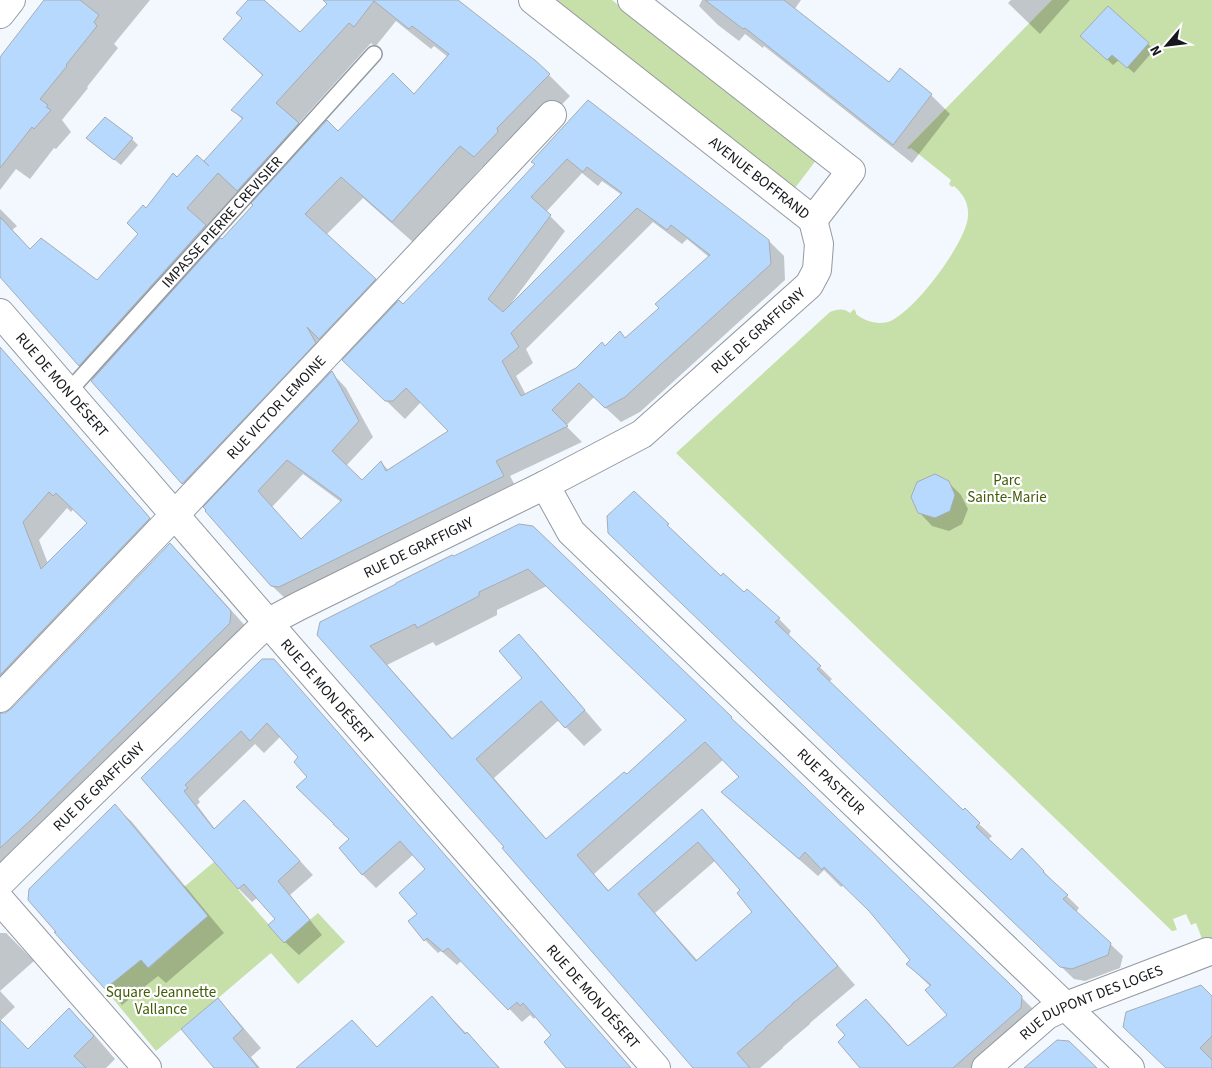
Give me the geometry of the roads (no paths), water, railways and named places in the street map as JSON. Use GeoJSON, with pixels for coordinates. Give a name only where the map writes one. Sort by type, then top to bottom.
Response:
{"type":"FeatureCollection","features":[{"type":"Feature","properties":{"kind":"street"},"geometry":{"type":"LineString","coordinates":[[0,14],[11,0]]}},
{"type":"Feature","properties":{"kind":"street","name":"AVENUE BOFFRAND"},"geometry":{"type":"LineString","coordinates":[[533,0],[814,220],[851,171],[632,0]]}},
{"type":"Feature","properties":{"kind":"street","name":"RUE VICTOR LEMOINE"},"geometry":{"type":"LineString","coordinates":[[0,698],[552,115]]}},
{"type":"Feature","properties":{"kind":"street","name":"RUE DE GRAFFIGNY"},"geometry":{"type":"LineString","coordinates":[[0,883],[267,623],[545,486],[642,434],[809,285],[817,270],[819,244],[814,220]]}},
{"type":"Feature","properties":{"kind":"street","name":"RUE DE MON DÉSERT"},"geometry":{"type":"LineString","coordinates":[[0,313],[267,623],[656,1068]]}},
{"type":"Feature","properties":{"kind":"street","name":"RUE PASTEUR"},"geometry":{"type":"LineString","coordinates":[[545,486],[571,532],[1130,1068]]}},
{"type":"Feature","properties":{"kind":"street"},"geometry":{"type":"LineString","coordinates":[[0,900],[147,1068]]}},
{"type":"Feature","properties":{"kind":"street","name":"RUE DUPONT DES LOGES"},"geometry":{"type":"LineString","coordinates":[[986,1068],[1046,1015],[1207,952]]}},
{"type":"Feature","properties":{"kind":"lane","name":"IMPASSE PIERRE CREVISIER"},"geometry":{"type":"LineString","coordinates":[[69,391],[374,54]]}},
{"type":"Feature","properties":{"kind":"park label","name":"Parc Sainte-Marie"},"geometry":{"type":"Point","coordinates":[1007,488]}},
{"type":"Feature","properties":{"kind":"park label","name":"Square Jeannette Vallance"},"geometry":{"type":"Point","coordinates":[161,1000]}}]}
